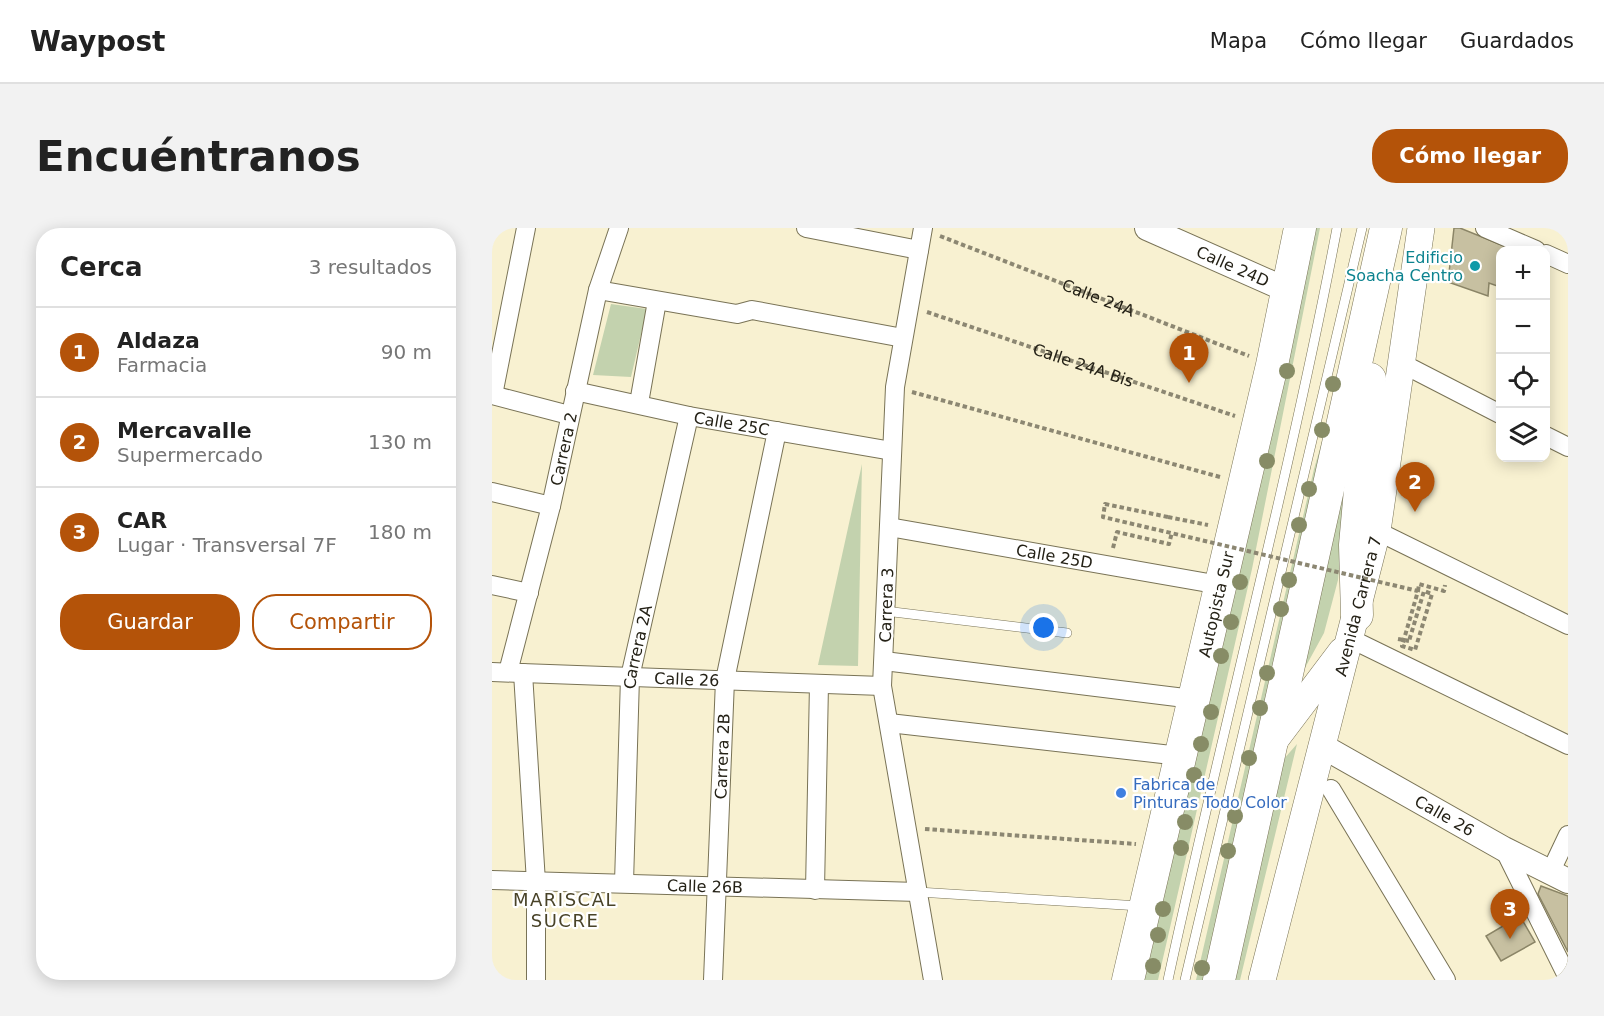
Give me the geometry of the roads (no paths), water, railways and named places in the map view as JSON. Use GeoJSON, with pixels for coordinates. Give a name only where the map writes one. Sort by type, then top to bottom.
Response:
{"type":"FeatureCollection","features":[{"type":"Feature","properties":{"kind":"highway","name":"Autopista Sur"},"geometry":{"type":"LineString","coordinates":[[1128,980],[1272,365],[1300,228]]}},
{"type":"Feature","properties":{"kind":"highway"},"geometry":{"type":"LineString","coordinates":[[1354,627],[1358,487],[1377,230]]}},
{"type":"Feature","properties":{"kind":"highway"},"geometry":{"type":"LineString","coordinates":[[1219,980],[1271,746],[1377,230]]}},
{"type":"Feature","properties":{"kind":"main road","name":"Avenida Carrera 7"},"geometry":{"type":"LineString","coordinates":[[1262,980],[1377,531],[1420,228]]}},
{"type":"Feature","properties":{"kind":"main road"},"geometry":{"type":"LineString","coordinates":[[1271,746],[1354,627]]}},
{"type":"Feature","properties":{"kind":"street"},"geometry":{"type":"LineString","coordinates":[[526,228],[492,395],[569,415]]}},
{"type":"Feature","properties":{"kind":"street","name":"Carrera 2"},"geometry":{"type":"LineString","coordinates":[[536,980],[536,882],[508,672],[551,506],[598,290],[619,228]]}},
{"type":"Feature","properties":{"kind":"street"},"geometry":{"type":"LineString","coordinates":[[806,228],[919,250]]}},
{"type":"Feature","properties":{"kind":"street","name":"Calle 24D"},"geometry":{"type":"LineString","coordinates":[[1146,228],[1287,290]]}},
{"type":"Feature","properties":{"kind":"street"},"geometry":{"type":"LineString","coordinates":[[1485,228],[1527,246]]}},
{"type":"Feature","properties":{"kind":"street","name":"Carrera 3"},"geometry":{"type":"LineString","coordinates":[[923,229],[895,387],[882,686],[933,980]]}},
{"type":"Feature","properties":{"kind":"street"},"geometry":{"type":"LineString","coordinates":[[1550,256],[1568,264]]}},
{"type":"Feature","properties":{"kind":"street"},"geometry":{"type":"LineString","coordinates":[[598,290],[737,314],[752,310],[903,338]]}},
{"type":"Feature","properties":{"kind":"street"},"geometry":{"type":"LineString","coordinates":[[639,403],[657,301]]}},
{"type":"Feature","properties":{"kind":"street"},"geometry":{"type":"LineString","coordinates":[[1401,363],[1496,412]]}},
{"type":"Feature","properties":{"kind":"street","name":"Calle 25C"},"geometry":{"type":"LineString","coordinates":[[575,391],[639,403],[689,416],[892,451]]}},
{"type":"Feature","properties":{"kind":"street","name":"Carrera 2A"},"geometry":{"type":"LineString","coordinates":[[624,884],[630,677],[689,416]]}},
{"type":"Feature","properties":{"kind":"street","name":"Carrera 2B"},"geometry":{"type":"LineString","coordinates":[[713,980],[725,680],[777,431]]}},
{"type":"Feature","properties":{"kind":"street"},"geometry":{"type":"LineString","coordinates":[[1550,438],[1568,447]]}},
{"type":"Feature","properties":{"kind":"street"},"geometry":{"type":"LineString","coordinates":[[492,492],[551,506]]}},
{"type":"Feature","properties":{"kind":"street","name":"Calle 25D"},"geometry":{"type":"LineString","coordinates":[[889,527],[1220,585]]}},
{"type":"Feature","properties":{"kind":"street"},"geometry":{"type":"LineString","coordinates":[[1377,531],[1568,625]]}},
{"type":"Feature","properties":{"kind":"street"},"geometry":{"type":"LineString","coordinates":[[492,585],[529,592]]}},
{"type":"Feature","properties":{"kind":"street"},"geometry":{"type":"LineString","coordinates":[[1354,627],[1568,745]]}},
{"type":"Feature","properties":{"kind":"street"},"geometry":{"type":"LineString","coordinates":[[884,661],[1193,699]]}},
{"type":"Feature","properties":{"kind":"street","name":"Calle 26"},"geometry":{"type":"LineString","coordinates":[[508,672],[882,686]]}},
{"type":"Feature","properties":{"kind":"street"},"geometry":{"type":"LineString","coordinates":[[815,890],[819,684]]}},
{"type":"Feature","properties":{"kind":"street"},"geometry":{"type":"LineString","coordinates":[[889,723],[1180,756]]}},
{"type":"Feature","properties":{"kind":"street","name":"Calle 26"},"geometry":{"type":"LineString","coordinates":[[1322,746],[1504,849],[1559,877]]}},
{"type":"Feature","properties":{"kind":"street"},"geometry":{"type":"LineString","coordinates":[[1331,789],[1446,980]]}},
{"type":"Feature","properties":{"kind":"street"},"geometry":{"type":"LineString","coordinates":[[1559,877],[1568,835]]}},
{"type":"Feature","properties":{"kind":"street"},"geometry":{"type":"LineString","coordinates":[[1504,849],[1568,978]]}},
{"type":"Feature","properties":{"kind":"street","name":"Calle 26B"},"geometry":{"type":"LineString","coordinates":[[492,880],[918,892]]}},
{"type":"Feature","properties":{"kind":"lane"},"geometry":{"type":"LineString","coordinates":[[1168,980],[1204,813],[1318,330],[1337,228]]}},
{"type":"Feature","properties":{"kind":"lane"},"geometry":{"type":"LineString","coordinates":[[1185,980],[1377,230]]}},
{"type":"Feature","properties":{"kind":"lane"},"geometry":{"type":"LineString","coordinates":[[885,611],[1067,633]]}},
{"type":"Feature","properties":{"kind":"lane"},"geometry":{"type":"LineString","coordinates":[[918,892],[1145,907]]}},
{"type":"Feature","properties":{"kind":"place","name":"Edificio Soacha Centro"},"geometry":{"type":"Point","coordinates":[1475,266]}},
{"type":"Feature","properties":{"kind":"place","name":"Aldaza"},"geometry":{"type":"Point","coordinates":[1189,383]}},
{"type":"Feature","properties":{"kind":"place","name":"Mercavalle"},"geometry":{"type":"Point","coordinates":[1415,512]}},
{"type":"Feature","properties":{"kind":"place","name":"Fabrica de Pinturas Todo Color"},"geometry":{"type":"Point","coordinates":[1121,793]}},
{"type":"Feature","properties":{"kind":"place","name":"CAR"},"geometry":{"type":"Point","coordinates":[1510,939]}},
{"type":"Feature","properties":{"kind":"district","name":"MARISCAL SUCRE"},"geometry":{"type":"Point","coordinates":[565,910]}}]}
